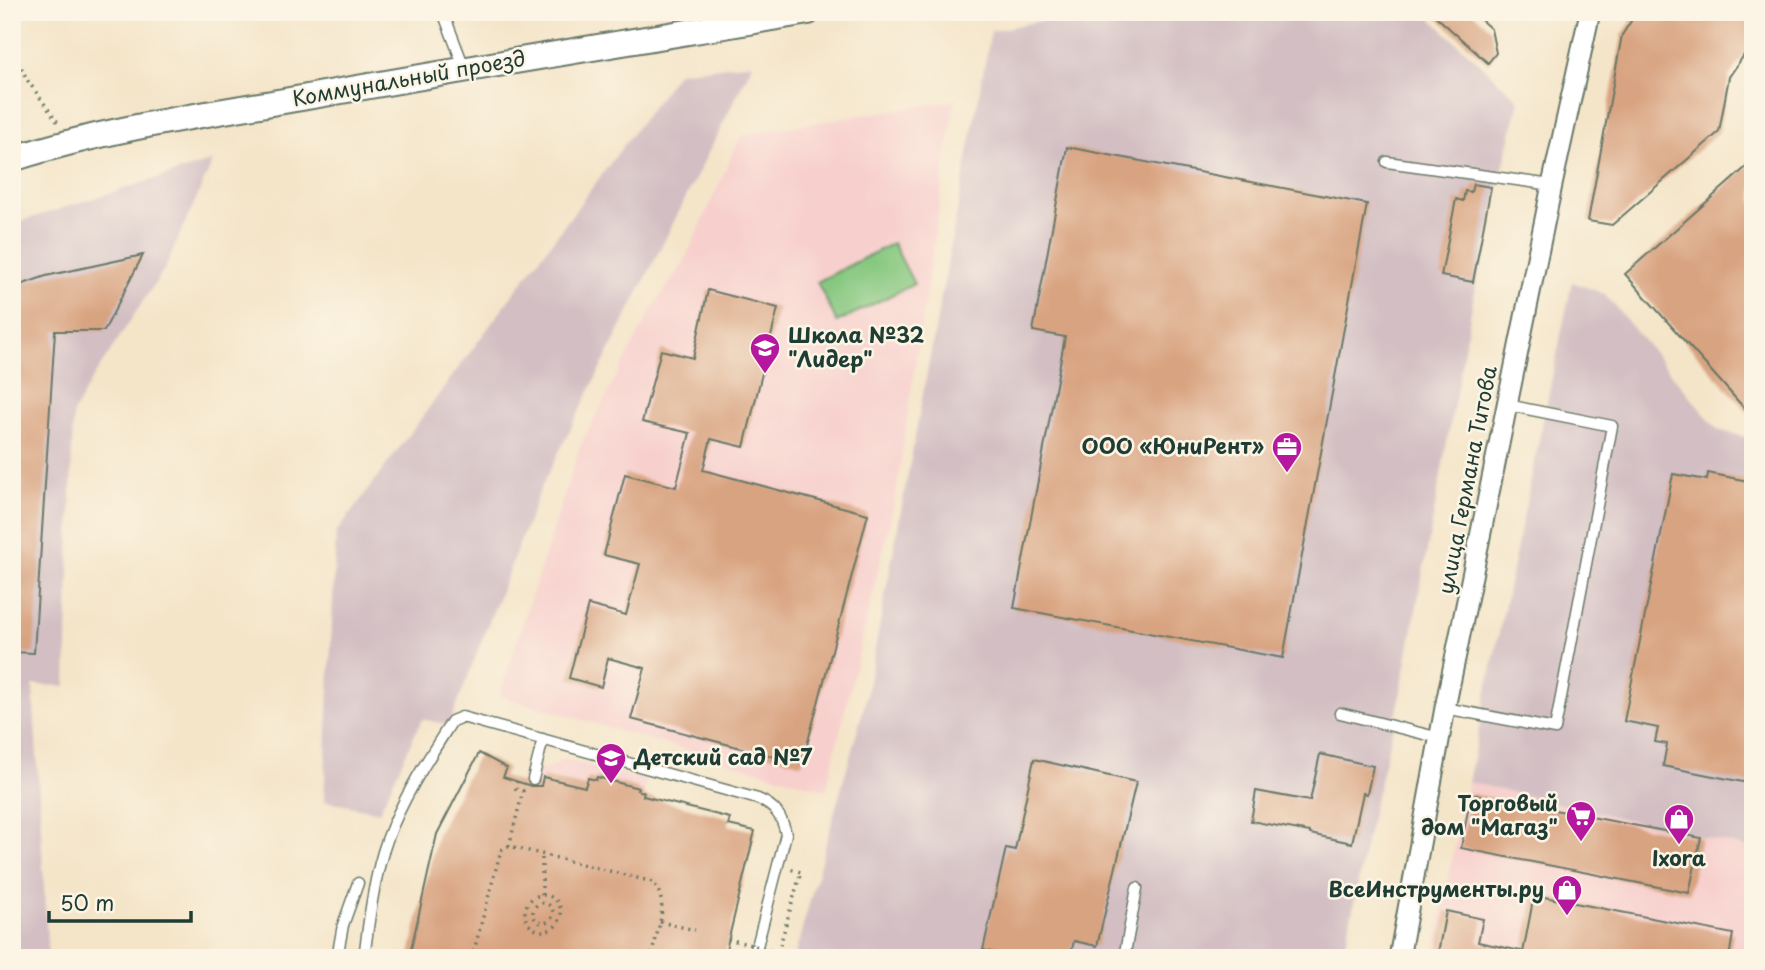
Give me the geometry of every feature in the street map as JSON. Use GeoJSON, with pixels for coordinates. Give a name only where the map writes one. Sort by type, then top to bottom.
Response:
{"type":"FeatureCollection","features":[{"type":"Feature","properties":{"kind":"street","name":"Коммунальный проезд"},"geometry":{"type":"LineString","coordinates":[[12,159],[69,141],[465,68],[808,12]]}},
{"type":"Feature","properties":{"kind":"street","name":"улица Германа Титова"},"geometry":{"type":"LineString","coordinates":[[1399,958],[1445,708],[1590,12]]}},
{"type":"Feature","properties":{"kind":"lane"},"geometry":{"type":"LineString","coordinates":[[443,12],[465,68]]}},
{"type":"Feature","properties":{"kind":"lane"},"geometry":{"type":"LineString","coordinates":[[1387,162],[1552,185]]}},
{"type":"Feature","properties":{"kind":"lane"},"geometry":{"type":"LineString","coordinates":[[1445,708],[1555,729],[1612,426],[1507,405]]}},
{"type":"Feature","properties":{"kind":"lane"},"geometry":{"type":"LineString","coordinates":[[1340,713],[1440,738]]}},
{"type":"Feature","properties":{"kind":"lane"},"geometry":{"type":"LineString","coordinates":[[364,958],[369,918],[387,841],[415,781],[452,721],[462,717],[758,799],[776,810],[786,834],[754,958]]}},
{"type":"Feature","properties":{"kind":"lane"},"geometry":{"type":"LineString","coordinates":[[533,779],[543,739]]}},
{"type":"Feature","properties":{"kind":"lane"},"geometry":{"type":"LineString","coordinates":[[337,958],[343,925],[358,883]]}},
{"type":"Feature","properties":{"kind":"lane"},"geometry":{"type":"LineString","coordinates":[[1124,958],[1137,888]]}},
{"type":"Feature","properties":{"kind":"path"},"geometry":{"type":"LineString","coordinates":[[12,49],[28,81],[69,141]]}},
{"type":"Feature","properties":{"kind":"path"},"geometry":{"type":"LineString","coordinates":[[509,846],[523,791]]}},
{"type":"Feature","properties":{"kind":"path"},"geometry":{"type":"LineString","coordinates":[[472,958],[500,850],[509,846],[653,881],[660,891],[664,906],[652,953],[648,958]]}},
{"type":"Feature","properties":{"kind":"path"},"geometry":{"type":"LineString","coordinates":[[542,854],[542,895]]}},
{"type":"Feature","properties":{"kind":"path"},"geometry":{"type":"LineString","coordinates":[[777,958],[798,884]]}},
{"type":"Feature","properties":{"kind":"path"},"geometry":{"type":"LineString","coordinates":[[542,895],[555,900],[561,913],[560,920],[556,926],[543,932],[530,927],[524,914],[529,901],[542,895]]}},
{"type":"Feature","properties":{"kind":"path"},"geometry":{"type":"LineString","coordinates":[[544,923],[535,920],[533,909],[537,905],[547,904],[551,907],[552,917]]}},
{"type":"Feature","properties":{"kind":"path"},"geometry":{"type":"LineString","coordinates":[[552,917],[560,920]]}},
{"type":"Feature","properties":{"kind":"path"},"geometry":{"type":"LineString","coordinates":[[543,932],[544,923],[552,917]]}},
{"type":"Feature","properties":{"kind":"path"},"geometry":{"type":"LineString","coordinates":[[660,922],[695,930]]}},
{"type":"Feature","properties":{"kind":"path"},"geometry":{"type":"LineString","coordinates":[[728,939],[778,952]]}},
{"type":"Feature","properties":{"kind":"shaded area"},"geometry":{"type":"Polygon","coordinates":[[[1083,12],[1424,12],[1519,100],[1476,284],[1399,703],[1373,808],[1343,958],[794,958],[865,703],[991,31],[1083,12]]]}},
{"type":"Feature","properties":{"kind":"shaded area"},"geometry":{"type":"Polygon","coordinates":[[[753,63],[541,488],[449,725],[422,719],[379,812],[324,801],[336,533],[678,72],[753,63]]]}},
{"type":"Feature","properties":{"kind":"shaded area","name":"Школа №32 \"Лидер\""},"geometry":{"type":"Polygon","coordinates":[[[955,100],[895,500],[826,790],[499,696],[580,446],[654,305],[683,264],[741,135],[955,100]]]}},
{"type":"Feature","properties":{"kind":"shaded area"},"geometry":{"type":"Polygon","coordinates":[[[213,161],[165,268],[92,379],[73,413],[66,686],[33,685],[48,958],[12,958],[12,224],[213,161]]]}},
{"type":"Feature","properties":{"kind":"shaded area"},"geometry":{"type":"Polygon","coordinates":[[[1572,282],[1605,294],[1718,430],[1753,439],[1753,849],[1468,782],[1572,282]]]}},
{"type":"Feature","properties":{"kind":"shaded area","name":"Детский сад №7"},"geometry":{"type":"Polygon","coordinates":[[[564,759],[647,780],[642,801],[544,777],[541,786],[521,806],[527,783],[521,781],[525,764],[546,770],[564,759]]]}},
{"type":"Feature","properties":{"kind":"shaded area"},"geometry":{"type":"Polygon","coordinates":[[[1468,782],[1753,849],[1753,958],[1432,958],[1468,782]]]}},
{"type":"Feature","properties":{"kind":"green space"},"geometry":{"type":"Polygon","coordinates":[[[893,243],[914,284],[837,322],[817,282],[893,243]]]}},
{"type":"Feature","properties":{"kind":"building"},"geometry":{"type":"Polygon","coordinates":[[[1431,12],[1472,12],[1491,29],[1496,53],[1488,63],[1431,12]]]}},
{"type":"Feature","properties":{"kind":"building"},"geometry":{"type":"Polygon","coordinates":[[[1637,12],[1753,12],[1753,42],[1729,77],[1719,132],[1612,225],[1588,221],[1622,35],[1637,12]]]}},
{"type":"Feature","properties":{"kind":"building"},"geometry":{"type":"Polygon","coordinates":[[[1067,147],[1367,204],[1283,658],[1014,608],[1065,337],[1033,331],[1067,147]]]}},
{"type":"Feature","properties":{"kind":"building"},"geometry":{"type":"Polygon","coordinates":[[[1753,161],[1753,418],[1625,274],[1753,161]]]}},
{"type":"Feature","properties":{"kind":"building"},"geometry":{"type":"Polygon","coordinates":[[[1473,184],[1491,187],[1473,282],[1441,276],[1456,199],[1463,201],[1465,191],[1471,192],[1473,184]]]}},
{"type":"Feature","properties":{"kind":"building"},"geometry":{"type":"Polygon","coordinates":[[[143,255],[104,331],[55,331],[34,653],[12,652],[12,288],[46,276],[143,255]]]}},
{"type":"Feature","properties":{"kind":"building"},"geometry":{"type":"Polygon","coordinates":[[[708,290],[778,308],[744,447],[711,439],[703,470],[868,514],[802,764],[631,719],[645,668],[608,658],[601,687],[569,678],[588,605],[626,615],[640,564],[604,555],[625,474],[676,487],[690,433],[642,422],[661,350],[693,358],[708,290]]]}},
{"type":"Feature","properties":{"kind":"building"},"geometry":{"type":"Polygon","coordinates":[[[1708,473],[1753,482],[1753,784],[1663,766],[1667,744],[1655,742],[1658,728],[1624,721],[1673,474],[1707,480],[1708,473]]]}},
{"type":"Feature","properties":{"kind":"building"},"geometry":{"type":"Polygon","coordinates":[[[479,753],[507,768],[503,777],[531,786],[541,786],[543,777],[585,787],[588,778],[596,780],[597,777],[638,788],[637,790],[644,792],[643,796],[730,818],[728,825],[755,831],[724,958],[409,958],[437,834],[479,753]]]}},
{"type":"Feature","properties":{"kind":"building"},"geometry":{"type":"Polygon","coordinates":[[[1320,754],[1373,766],[1367,794],[1363,793],[1352,843],[1251,821],[1256,791],[1310,801],[1320,754]]]}},
{"type":"Feature","properties":{"kind":"building"},"geometry":{"type":"Polygon","coordinates":[[[1034,759],[1136,782],[1097,946],[1074,941],[1070,958],[1016,958],[983,950],[1006,848],[1015,850],[1034,759]]]}},
{"type":"Feature","properties":{"kind":"building","name":"Торговый дом \"Магаз\""},"geometry":{"type":"Polygon","coordinates":[[[1471,794],[1701,838],[1689,893],[1461,848],[1471,794]]]}},
{"type":"Feature","properties":{"kind":"building"},"geometry":{"type":"Polygon","coordinates":[[[1534,895],[1733,934],[1729,958],[1522,958],[1534,895]]]}},
{"type":"Feature","properties":{"kind":"building"},"geometry":{"type":"Polygon","coordinates":[[[1446,911],[1483,919],[1478,942],[1521,951],[1521,958],[1437,958],[1446,911]]]}},
{"type":"Feature","properties":{"kind":"place","name":"Школа №32 \"Лидер\""},"geometry":{"type":"Point","coordinates":[765,375]}},
{"type":"Feature","properties":{"kind":"place","name":"ООО «ЮниРент»"},"geometry":{"type":"Point","coordinates":[1287,474]}},
{"type":"Feature","properties":{"kind":"place","name":"Детский сад №7"},"geometry":{"type":"Point","coordinates":[611,785]}},
{"type":"Feature","properties":{"kind":"place","name":"Торговый дом \"Магаз\""},"geometry":{"type":"Point","coordinates":[1581,843]}},
{"type":"Feature","properties":{"kind":"place","name":"Ixora"},"geometry":{"type":"Point","coordinates":[1679,846]}},
{"type":"Feature","properties":{"kind":"place","name":"ВсеИнструменты.ру"},"geometry":{"type":"Point","coordinates":[1567,917]}}]}
